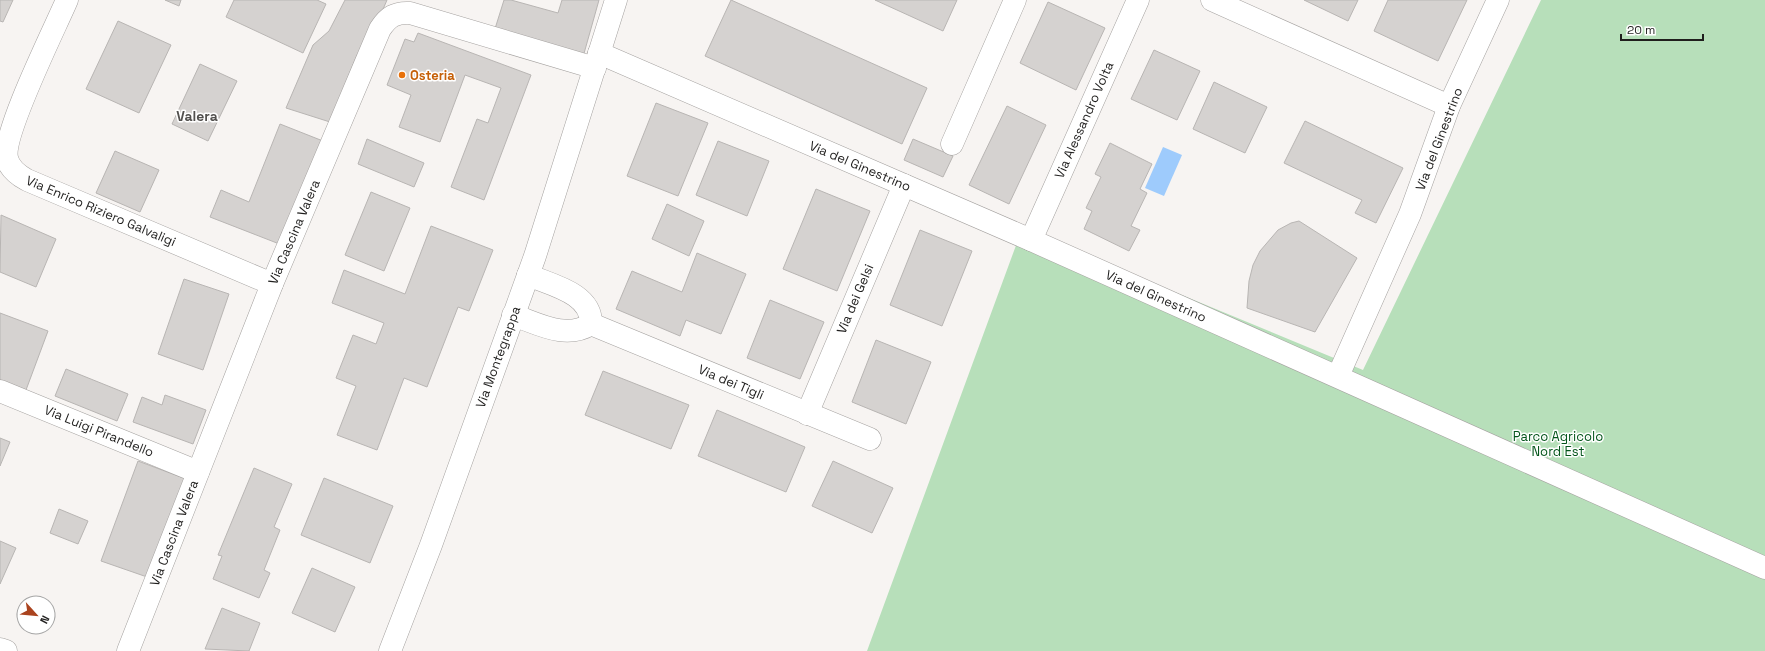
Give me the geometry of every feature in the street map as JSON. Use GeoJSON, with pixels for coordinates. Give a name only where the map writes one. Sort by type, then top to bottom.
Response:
{"type":"FeatureCollection","features":[{"type":"Feature","properties":{"kind":"street","name":"Via Enrico Riziero Galvaligi"},"geometry":{"type":"LineString","coordinates":[[67,0],[12,127],[6,151],[10,166],[20,176],[27,180],[272,284]]}},
{"type":"Feature","properties":{"kind":"street","name":"Via Montegrappa"},"geometry":{"type":"LineString","coordinates":[[390,651],[431,545],[528,275],[553,201],[616,0]]}},
{"type":"Feature","properties":{"kind":"street"},"geometry":{"type":"LineString","coordinates":[[952,144],[1014,0]]}},
{"type":"Feature","properties":{"kind":"street","name":"Via Alessandro Volta"},"geometry":{"type":"LineString","coordinates":[[1031,240],[1138,0]]}},
{"type":"Feature","properties":{"kind":"street"},"geometry":{"type":"LineString","coordinates":[[1212,0],[1449,106]]}},
{"type":"Feature","properties":{"kind":"street","name":"Via del Ginestrino"},"geometry":{"type":"LineString","coordinates":[[597,60],[904,185],[1338,376],[1410,214],[1449,106],[1498,0]]}},
{"type":"Feature","properties":{"kind":"street","name":"Via Cascina Valera"},"geometry":{"type":"LineString","coordinates":[[128,651],[272,284],[380,29],[386,21],[393,15],[401,12],[597,60]]}},
{"type":"Feature","properties":{"kind":"street","name":"Via dei Gelsi"},"geometry":{"type":"LineString","coordinates":[[807,414],[904,185]]}},
{"type":"Feature","properties":{"kind":"street"},"geometry":{"type":"LineString","coordinates":[[513,315],[562,331],[580,330],[592,324],[589,309],[578,298],[528,275]]}},
{"type":"Feature","properties":{"kind":"street","name":"Via dei Tigli"},"geometry":{"type":"LineString","coordinates":[[592,324],[870,440]]}},
{"type":"Feature","properties":{"kind":"street"},"geometry":{"type":"LineString","coordinates":[[1338,376],[1765,568]]}},
{"type":"Feature","properties":{"kind":"street","name":"Via Luigi Pirandello"},"geometry":{"type":"LineString","coordinates":[[0,391],[198,472]]}},
{"type":"Feature","properties":{"kind":"street"},"geometry":{"type":"LineString","coordinates":[[0,648],[6,651]]}},
{"type":"Feature","properties":{"kind":"green space","name":"Parco Agricolo Nord Est"},"geometry":{"type":"Polygon","coordinates":[[[1541,0],[1765,0],[1765,651],[867,651],[1022,229],[1363,370],[1541,0]]]}},
{"type":"Feature","properties":{"kind":"water"},"geometry":{"type":"Polygon","coordinates":[[[1163,147],[1182,155],[1164,196],[1145,188],[1163,147]]]}},
{"type":"Feature","properties":{"kind":"building"},"geometry":{"type":"Polygon","coordinates":[[[0,0],[13,0],[3,22],[0,21],[0,0]]]}},
{"type":"Feature","properties":{"kind":"building"},"geometry":{"type":"Polygon","coordinates":[[[165,0],[181,0],[179,6],[165,0]]]}},
{"type":"Feature","properties":{"kind":"building"},"geometry":{"type":"Polygon","coordinates":[[[234,0],[317,0],[326,4],[303,53],[226,17],[234,0]]]}},
{"type":"Feature","properties":{"kind":"building"},"geometry":{"type":"Polygon","coordinates":[[[345,0],[387,0],[371,37],[357,55],[330,122],[286,108],[313,45],[329,31],[345,0]]]}},
{"type":"Feature","properties":{"kind":"building"},"geometry":{"type":"Polygon","coordinates":[[[504,0],[511,0],[558,13],[562,0],[599,0],[583,57],[494,32],[504,0]]]}},
{"type":"Feature","properties":{"kind":"building"},"geometry":{"type":"Polygon","coordinates":[[[731,0],[927,88],[902,144],[705,56],[731,0]]]}},
{"type":"Feature","properties":{"kind":"building"},"geometry":{"type":"Polygon","coordinates":[[[875,0],[957,0],[943,31],[875,0]]]}},
{"type":"Feature","properties":{"kind":"building"},"geometry":{"type":"Polygon","coordinates":[[[1304,0],[1358,0],[1348,21],[1304,0]]]}},
{"type":"Feature","properties":{"kind":"building"},"geometry":{"type":"Polygon","coordinates":[[[1388,0],[1467,0],[1438,61],[1374,31],[1388,0]]]}},
{"type":"Feature","properties":{"kind":"building"},"geometry":{"type":"Polygon","coordinates":[[[1048,2],[1105,28],[1076,90],[1020,63],[1048,2]]]}},
{"type":"Feature","properties":{"kind":"building"},"geometry":{"type":"Polygon","coordinates":[[[118,21],[171,45],[139,113],[86,89],[118,21]]]}},
{"type":"Feature","properties":{"kind":"building"},"geometry":{"type":"Polygon","coordinates":[[[418,33],[531,75],[484,200],[451,187],[477,119],[488,123],[501,88],[465,75],[440,142],[399,127],[411,95],[387,85],[405,39],[414,42],[418,33]]]}},
{"type":"Feature","properties":{"kind":"building"},"geometry":{"type":"Polygon","coordinates":[[[1154,50],[1200,71],[1177,120],[1131,99],[1154,50]]]}},
{"type":"Feature","properties":{"kind":"building"},"geometry":{"type":"Polygon","coordinates":[[[200,64],[237,81],[208,141],[172,124],[200,64]]]}},
{"type":"Feature","properties":{"kind":"building"},"geometry":{"type":"Polygon","coordinates":[[[1214,82],[1267,107],[1245,153],[1193,129],[1214,82]]]}},
{"type":"Feature","properties":{"kind":"building"},"geometry":{"type":"Polygon","coordinates":[[[656,103],[708,123],[678,196],[627,176],[656,103]]]}},
{"type":"Feature","properties":{"kind":"building"},"geometry":{"type":"Polygon","coordinates":[[[1007,106],[1046,125],[1009,204],[969,185],[1007,106]]]}},
{"type":"Feature","properties":{"kind":"building"},"geometry":{"type":"Polygon","coordinates":[[[1305,121],[1403,168],[1376,223],[1355,213],[1362,200],[1284,163],[1305,121]]]}},
{"type":"Feature","properties":{"kind":"building"},"geometry":{"type":"Polygon","coordinates":[[[280,124],[323,141],[282,245],[210,217],[221,190],[249,202],[280,124]]]}},
{"type":"Feature","properties":{"kind":"building"},"geometry":{"type":"Polygon","coordinates":[[[367,139],[424,163],[414,187],[358,164],[367,139]]]}},
{"type":"Feature","properties":{"kind":"building"},"geometry":{"type":"Polygon","coordinates":[[[913,139],[953,156],[943,177],[904,160],[913,139]]]}},
{"type":"Feature","properties":{"kind":"building"},"geometry":{"type":"Polygon","coordinates":[[[718,141],[769,161],[747,216],[696,195],[718,141]]]}},
{"type":"Feature","properties":{"kind":"building"},"geometry":{"type":"Polygon","coordinates":[[[1110,143],[1152,164],[1140,189],[1147,193],[1131,226],[1140,230],[1129,251],[1084,229],[1092,211],[1086,208],[1101,177],[1095,174],[1110,143]]]}},
{"type":"Feature","properties":{"kind":"building"},"geometry":{"type":"Polygon","coordinates":[[[115,151],[159,170],[140,212],[96,193],[115,151]]]}},
{"type":"Feature","properties":{"kind":"building"},"geometry":{"type":"Polygon","coordinates":[[[816,189],[870,211],[837,291],[783,269],[816,189]]]}},
{"type":"Feature","properties":{"kind":"building"},"geometry":{"type":"Polygon","coordinates":[[[371,192],[410,208],[384,271],[345,255],[371,192]]]}},
{"type":"Feature","properties":{"kind":"building"},"geometry":{"type":"Polygon","coordinates":[[[667,204],[704,221],[689,256],[652,239],[667,204]]]}},
{"type":"Feature","properties":{"kind":"building"},"geometry":{"type":"Polygon","coordinates":[[[1,215],[56,239],[36,287],[0,272],[1,215]]]}},
{"type":"Feature","properties":{"kind":"building"},"geometry":{"type":"Polygon","coordinates":[[[1299,221],[1357,258],[1315,332],[1247,308],[1249,281],[1253,265],[1260,251],[1278,230],[1291,223],[1299,221]]]}},
{"type":"Feature","properties":{"kind":"building"},"geometry":{"type":"Polygon","coordinates":[[[431,226],[493,250],[469,311],[458,307],[427,387],[404,378],[377,450],[337,435],[356,386],[336,378],[353,335],[376,344],[384,323],[332,303],[344,270],[405,294],[431,226]]]}},
{"type":"Feature","properties":{"kind":"building"},"geometry":{"type":"Polygon","coordinates":[[[920,230],[972,251],[942,326],[890,305],[920,230]]]}},
{"type":"Feature","properties":{"kind":"building"},"geometry":{"type":"Polygon","coordinates":[[[697,253],[746,274],[721,334],[686,320],[680,336],[616,309],[632,271],[682,292],[697,253]]]}},
{"type":"Feature","properties":{"kind":"building"},"geometry":{"type":"Polygon","coordinates":[[[184,279],[229,294],[203,370],[158,354],[184,279]]]}},
{"type":"Feature","properties":{"kind":"building"},"geometry":{"type":"Polygon","coordinates":[[[770,300],[824,322],[800,379],[747,358],[770,300]]]}},
{"type":"Feature","properties":{"kind":"building"},"geometry":{"type":"Polygon","coordinates":[[[0,313],[48,331],[26,390],[0,380],[0,313]]]}},
{"type":"Feature","properties":{"kind":"building"},"geometry":{"type":"Polygon","coordinates":[[[876,340],[931,362],[906,424],[852,402],[876,340]]]}},
{"type":"Feature","properties":{"kind":"building"},"geometry":{"type":"Polygon","coordinates":[[[66,369],[128,394],[117,421],[55,396],[66,369]]]}},
{"type":"Feature","properties":{"kind":"building"},"geometry":{"type":"Polygon","coordinates":[[[603,371],[689,405],[671,449],[585,415],[603,371]]]}},
{"type":"Feature","properties":{"kind":"building"},"geometry":{"type":"Polygon","coordinates":[[[165,395],[206,410],[193,444],[133,422],[142,397],[162,405],[165,395]]]}},
{"type":"Feature","properties":{"kind":"building"},"geometry":{"type":"Polygon","coordinates":[[[717,410],[805,447],[786,492],[698,456],[717,410]]]}},
{"type":"Feature","properties":{"kind":"building"},"geometry":{"type":"Polygon","coordinates":[[[0,438],[10,442],[0,466],[0,438]]]}},
{"type":"Feature","properties":{"kind":"building"},"geometry":{"type":"Polygon","coordinates":[[[138,461],[186,479],[150,578],[101,561],[138,461]]]}},
{"type":"Feature","properties":{"kind":"building"},"geometry":{"type":"Polygon","coordinates":[[[833,461],[893,488],[872,533],[812,506],[833,461]]]}},
{"type":"Feature","properties":{"kind":"building"},"geometry":{"type":"Polygon","coordinates":[[[254,468],[292,484],[274,527],[280,530],[264,570],[270,573],[259,598],[213,579],[222,556],[218,555],[254,468]]]}},
{"type":"Feature","properties":{"kind":"building"},"geometry":{"type":"Polygon","coordinates":[[[324,478],[393,506],[370,563],[301,535],[324,478]]]}},
{"type":"Feature","properties":{"kind":"building"},"geometry":{"type":"Polygon","coordinates":[[[59,509],[88,521],[78,544],[50,533],[59,509]]]}},
{"type":"Feature","properties":{"kind":"building"},"geometry":{"type":"Polygon","coordinates":[[[0,541],[16,548],[0,584],[0,541]]]}},
{"type":"Feature","properties":{"kind":"building"},"geometry":{"type":"Polygon","coordinates":[[[312,568],[355,587],[335,632],[292,613],[312,568]]]}},
{"type":"Feature","properties":{"kind":"building"},"geometry":{"type":"Polygon","coordinates":[[[222,608],[260,623],[249,651],[205,649],[222,608]]]}},
{"type":"Feature","properties":{"kind":"place","name":"Osteria"},"geometry":{"type":"Point","coordinates":[402,75]}},
{"type":"Feature","properties":{"kind":"district","name":"Valera"},"geometry":{"type":"Point","coordinates":[197,116]}}]}
